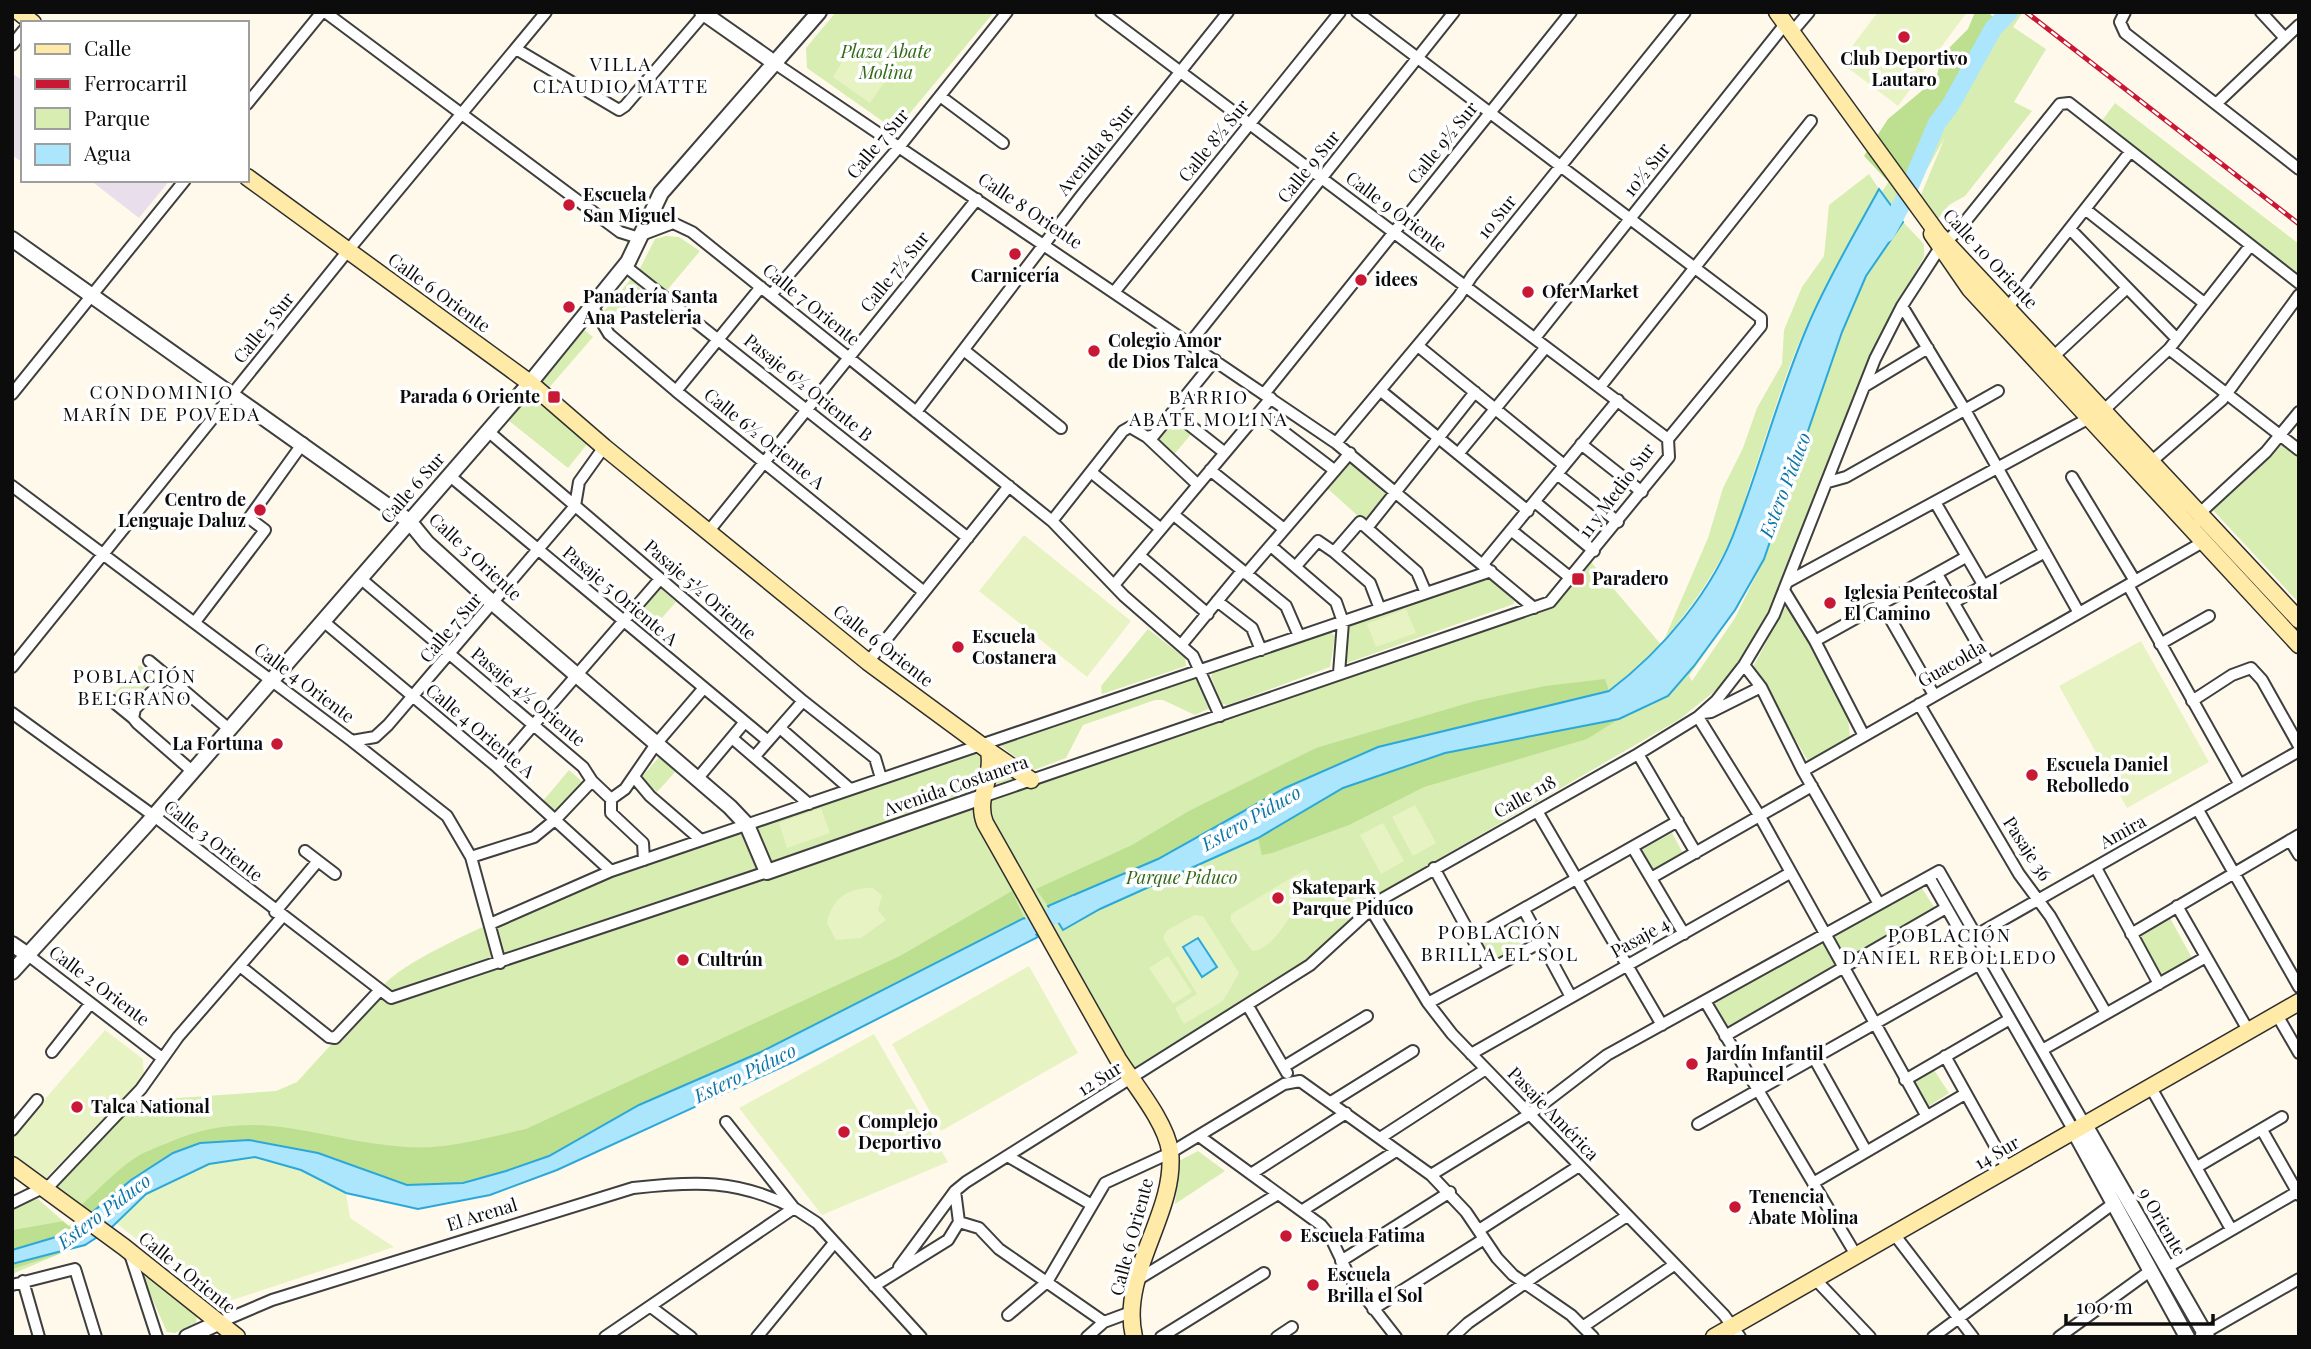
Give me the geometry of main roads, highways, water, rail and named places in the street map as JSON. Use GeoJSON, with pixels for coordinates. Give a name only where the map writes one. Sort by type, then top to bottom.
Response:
{"type":"FeatureCollection","features":[{"type":"Feature","properties":{"kind":"main road","name":"Calle 10 Oriente"},"geometry":{"type":"LineString","coordinates":[[1785,23],[1926,219],[1970,289],[2298,642]]}},
{"type":"Feature","properties":{"kind":"main road","name":"Calle 6 Oriente"},"geometry":{"type":"LineString","coordinates":[[248,178],[530,383],[604,447],[868,662],[984,747],[990,764],[980,808],[985,823],[1164,1133],[1170,1153],[1167,1183],[1137,1280],[1131,1312],[1134,1337]]}},
{"type":"Feature","properties":{"kind":"main road","name":"Calle 10 Oriente"},"geometry":{"type":"LineString","coordinates":[[1943,245],[2008,307],[2299,620]]}},
{"type":"Feature","properties":{"kind":"main road"},"geometry":{"type":"LineString","coordinates":[[984,747],[1031,780]]}},
{"type":"Feature","properties":{"kind":"main road","name":"14 Sur"},"geometry":{"type":"LineString","coordinates":[[1714,1337],[1737,1331],[1815,1279],[2299,1002]]}},
{"type":"Feature","properties":{"kind":"main road","name":"Calle 1 Oriente"},"geometry":{"type":"LineString","coordinates":[[12,1165],[110,1236],[237,1337]]}},
{"type":"Feature","properties":{"kind":"water"},"geometry":{"type":"Polygon","coordinates":[[[1879,189],[1903,222],[1866,276],[1842,332],[1764,559],[1735,610],[1668,696],[1619,719],[1445,753],[1343,788],[1258,838],[1100,909],[1063,930],[1048,906],[1158,859],[1285,788],[1378,747],[1609,691],[1649,657],[1701,595],[1727,549],[1808,325],[1879,189]]]}},
{"type":"Feature","properties":{"kind":"water"},"geometry":{"type":"Polygon","coordinates":[[[1024,918],[1038,937],[793,1062],[557,1170],[490,1195],[418,1209],[346,1193],[301,1170],[255,1157],[209,1164],[146,1194],[111,1228],[85,1245],[12,1264],[12,1250],[66,1234],[131,1180],[173,1153],[200,1143],[249,1140],[318,1153],[407,1185],[463,1183],[506,1171],[549,1156],[639,1105],[761,1052],[1024,918]]]}},
{"type":"Feature","properties":{"kind":"water"},"geometry":{"type":"Polygon","coordinates":[[[1198,938],[1217,967],[1202,977],[1183,947],[1198,938]]]}},
{"type":"Feature","properties":{"kind":"waterway","name":"Estero Piduco"},"geometry":{"type":"LineString","coordinates":[[1886,233],[1904,200],[1937,123],[1950,106],[1993,29],[2009,12]]}},
{"type":"Feature","properties":{"kind":"waterway","name":"Estero Piduco"},"geometry":{"type":"LineString","coordinates":[[1009,937],[1075,905]]}},
{"type":"Feature","properties":{"kind":"railway"},"geometry":{"type":"LineString","coordinates":[[2026,12],[2299,224]]}},
{"type":"Feature","properties":{"kind":"place","name":"Club Deportivo Lautaro"},"geometry":{"type":"Point","coordinates":[1904,37]}},
{"type":"Feature","properties":{"kind":"place","name":"Escuela San Miguel"},"geometry":{"type":"Point","coordinates":[569,205]}},
{"type":"Feature","properties":{"kind":"place","name":"Carnicería"},"geometry":{"type":"Point","coordinates":[1015,254]}},
{"type":"Feature","properties":{"kind":"place","name":"idees"},"geometry":{"type":"Point","coordinates":[1361,280]}},
{"type":"Feature","properties":{"kind":"place","name":"OferMarket"},"geometry":{"type":"Point","coordinates":[1528,292]}},
{"type":"Feature","properties":{"kind":"place","name":"Panadería Santa Ana Pasteleria"},"geometry":{"type":"Point","coordinates":[569,307]}},
{"type":"Feature","properties":{"kind":"place","name":"Colegio Amor de Dios Talca"},"geometry":{"type":"Point","coordinates":[1094,351]}},
{"type":"Feature","properties":{"kind":"place","name":"Parada 6 Oriente"},"geometry":{"type":"Point","coordinates":[554,397]}},
{"type":"Feature","properties":{"kind":"place","name":"Centro de Lenguaje Daluz"},"geometry":{"type":"Point","coordinates":[260,510]}},
{"type":"Feature","properties":{"kind":"place","name":"Paradero"},"geometry":{"type":"Point","coordinates":[1578,579]}},
{"type":"Feature","properties":{"kind":"place","name":"Iglesia Pentecostal El Camino"},"geometry":{"type":"Point","coordinates":[1830,603]}},
{"type":"Feature","properties":{"kind":"place","name":"Escuela Costanera"},"geometry":{"type":"Point","coordinates":[958,647]}},
{"type":"Feature","properties":{"kind":"place","name":"La Fortuna"},"geometry":{"type":"Point","coordinates":[277,744]}},
{"type":"Feature","properties":{"kind":"place","name":"Escuela Daniel Rebolledo"},"geometry":{"type":"Point","coordinates":[2032,775]}},
{"type":"Feature","properties":{"kind":"place","name":"Skatepark Parque Piduco"},"geometry":{"type":"Point","coordinates":[1278,898]}},
{"type":"Feature","properties":{"kind":"place","name":"Cultrún"},"geometry":{"type":"Point","coordinates":[683,960]}},
{"type":"Feature","properties":{"kind":"place","name":"Jardín Infantil Rapuncel"},"geometry":{"type":"Point","coordinates":[1692,1064]}},
{"type":"Feature","properties":{"kind":"place","name":"Talca National"},"geometry":{"type":"Point","coordinates":[77,1107]}},
{"type":"Feature","properties":{"kind":"place","name":"Complejo Deportivo"},"geometry":{"type":"Point","coordinates":[844,1132]}},
{"type":"Feature","properties":{"kind":"place","name":"Tenencia Abate Molina"},"geometry":{"type":"Point","coordinates":[1735,1207]}},
{"type":"Feature","properties":{"kind":"place","name":"Escuela Fatima"},"geometry":{"type":"Point","coordinates":[1286,1236]}},
{"type":"Feature","properties":{"kind":"place","name":"Escuela Brilla el Sol"},"geometry":{"type":"Point","coordinates":[1313,1285]}},
{"type":"Feature","properties":{"kind":"district","name":"VILLA CLAUDIO MATTE"},"geometry":{"type":"Point","coordinates":[621,75]}},
{"type":"Feature","properties":{"kind":"district","name":"CONDOMINIO MARÍN DE POVEDA"},"geometry":{"type":"Point","coordinates":[162,403]}},
{"type":"Feature","properties":{"kind":"district","name":"BARRIO ABATE MOLINA"},"geometry":{"type":"Point","coordinates":[1209,408]}},
{"type":"Feature","properties":{"kind":"district","name":"POBLACIÓN BELGRANO"},"geometry":{"type":"Point","coordinates":[135,687]}},
{"type":"Feature","properties":{"kind":"district","name":"POBLACIÓN BRILLA EL SOL"},"geometry":{"type":"Point","coordinates":[1500,943]}},
{"type":"Feature","properties":{"kind":"district","name":"POBLACIÓN DANIEL REBOLLEDO"},"geometry":{"type":"Point","coordinates":[1950,946]}},
{"type":"Feature","properties":{"kind":"park label","name":"Plaza Abate Molina"},"geometry":{"type":"Point","coordinates":[886,62]}},
{"type":"Feature","properties":{"kind":"park label","name":"Parque Piduco"},"geometry":{"type":"Point","coordinates":[1182,878]}}]}
